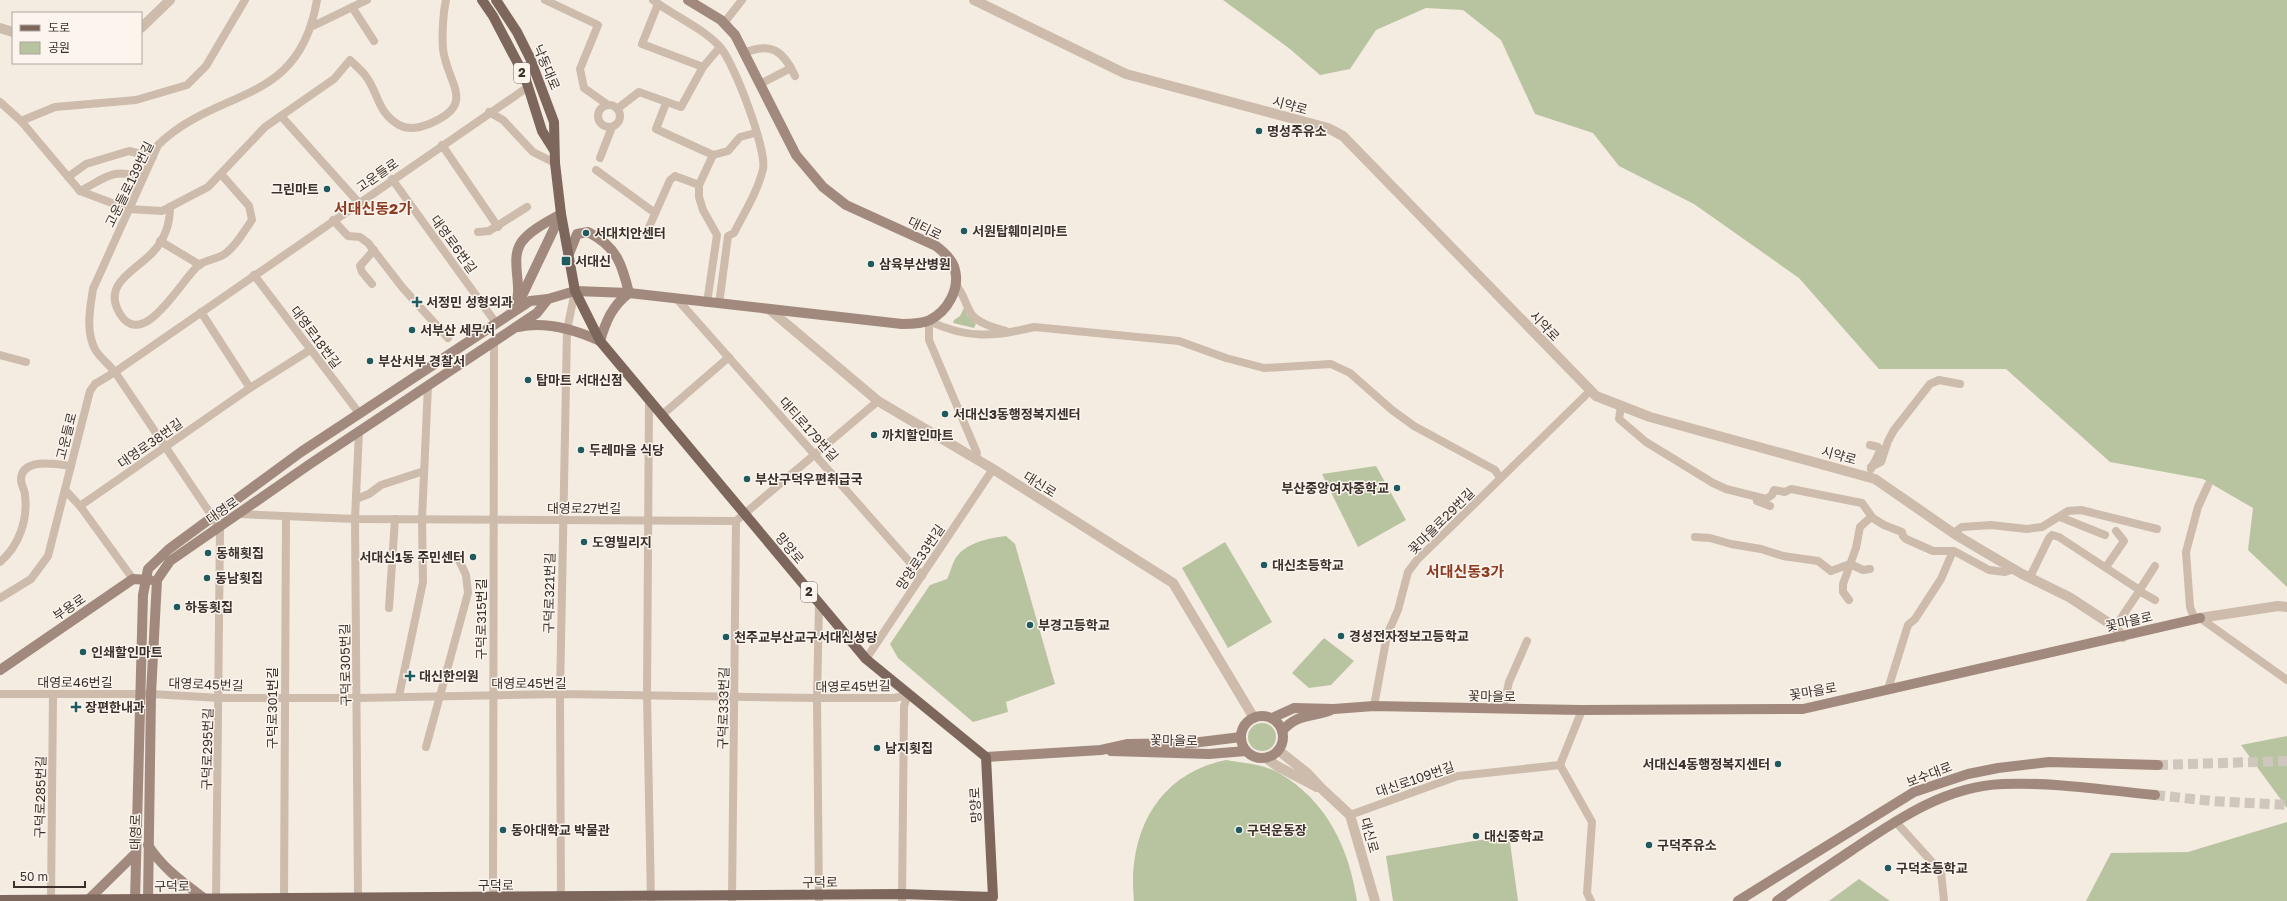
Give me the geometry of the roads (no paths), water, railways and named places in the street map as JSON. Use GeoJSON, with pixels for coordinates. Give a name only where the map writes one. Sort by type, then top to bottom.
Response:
{"type":"FeatureCollection","features":[{"type":"Feature","properties":{"kind":"main road","name":"낙동대로"},"geometry":{"type":"LineString","coordinates":[[482,0],[493,16],[528,87],[542,131],[554,150]]}},
{"type":"Feature","properties":{"kind":"main road","name":"낙동대로"},"geometry":{"type":"LineString","coordinates":[[496,0],[517,32],[544,91],[554,122],[554,150],[561,214],[575,291]]}},
{"type":"Feature","properties":{"kind":"main road","name":"대티로"},"geometry":{"type":"LineString","coordinates":[[690,0],[724,23],[735,35],[796,155],[823,187],[846,205],[936,246],[953,264],[956,271],[952,297],[946,308],[929,321]]}},
{"type":"Feature","properties":{"kind":"main road"},"geometry":{"type":"LineString","coordinates":[[514,311],[561,214]]}},
{"type":"Feature","properties":{"kind":"main road"},"geometry":{"type":"LineString","coordinates":[[514,311],[518,292],[516,269],[519,246],[524,238],[561,214]]}},
{"type":"Feature","properties":{"kind":"main road"},"geometry":{"type":"LineString","coordinates":[[568,254],[577,234],[588,232],[596,236],[616,255],[622,265],[629,293]]}},
{"type":"Feature","properties":{"kind":"main road"},"geometry":{"type":"LineString","coordinates":[[548,299],[575,291],[629,293],[902,324],[929,321]]}},
{"type":"Feature","properties":{"kind":"main road","name":"망양로"},"geometry":{"type":"LineString","coordinates":[[575,291],[600,341],[662,415],[740,517],[820,605],[866,659],[986,757],[993,899]]}},
{"type":"Feature","properties":{"kind":"main road"},"geometry":{"type":"LineString","coordinates":[[514,328],[534,325],[567,330],[600,341],[609,315],[620,300],[629,293]]}},
{"type":"Feature","properties":{"kind":"main road","name":"대영로"},"geometry":{"type":"LineString","coordinates":[[148,900],[146,694],[143,595],[148,569],[157,558],[213,516],[359,413],[530,301],[548,299]]}},
{"type":"Feature","properties":{"kind":"main road","name":"대영로"},"geometry":{"type":"LineString","coordinates":[[135,900],[136,853],[146,694],[157,580],[170,561],[359,431],[537,313],[548,299]]}},
{"type":"Feature","properties":{"kind":"main road"},"geometry":{"type":"LineString","coordinates":[[133,579],[157,580]]}},
{"type":"Feature","properties":{"kind":"main road","name":"부용로"},"geometry":{"type":"LineString","coordinates":[[0,670],[133,579]]}},
{"type":"Feature","properties":{"kind":"main road","name":"꽃마을로"},"geometry":{"type":"LineString","coordinates":[[1254,718],[1266,716],[1272,718],[1294,708],[1374,706],[1582,710],[1804,709],[2197,619]]}},
{"type":"Feature","properties":{"kind":"main road","name":"꽃마을로"},"geometry":{"type":"LineString","coordinates":[[1282,731],[1299,717],[1322,714],[1334,708]]}},
{"type":"Feature","properties":{"kind":"main road"},"geometry":{"type":"LineString","coordinates":[[1246,751],[1241,737],[1247,722],[1254,718]]}},
{"type":"Feature","properties":{"kind":"main road"},"geometry":{"type":"LineString","coordinates":[[1266,758],[1278,750],[1282,744],[1282,731],[1272,718]]}},
{"type":"Feature","properties":{"kind":"main road","name":"꽃마을로"},"geometry":{"type":"LineString","coordinates":[[1101,750],[1128,744],[1192,743],[1241,737]]}},
{"type":"Feature","properties":{"kind":"main road","name":"꽃마을로"},"geometry":{"type":"LineString","coordinates":[[986,757],[1101,750],[1209,754],[1246,751],[1259,758],[1266,758]]}},
{"type":"Feature","properties":{"kind":"main road","name":"보수대로"},"geometry":{"type":"LineString","coordinates":[[1738,901],[1914,792],[1968,774],[1998,768],[2049,762],[2158,764]]}},
{"type":"Feature","properties":{"kind":"main road","name":"보수대로"},"geometry":{"type":"LineString","coordinates":[[1777,901],[1895,821],[1922,806],[1975,787],[2002,784],[2038,784],[2155,795]]}},
{"type":"Feature","properties":{"kind":"main road"},"geometry":{"type":"LineString","coordinates":[[148,845],[162,864],[172,874],[205,899]]}},
{"type":"Feature","properties":{"kind":"main road"},"geometry":{"type":"LineString","coordinates":[[90,900],[136,853]]}},
{"type":"Feature","properties":{"kind":"main road"},"geometry":{"type":"LineString","coordinates":[[932,895],[952,901]]}},
{"type":"Feature","properties":{"kind":"main road","name":"구덕로"},"geometry":{"type":"LineString","coordinates":[[0,900],[216,900],[358,898],[902,898],[932,895],[993,899]]}},
{"type":"Feature","properties":{"kind":"street"},"geometry":{"type":"LineString","coordinates":[[142,27],[170,0]]}},
{"type":"Feature","properties":{"kind":"street"},"geometry":{"type":"LineString","coordinates":[[21,120],[55,107],[136,100],[187,85],[206,66],[245,0]]}},
{"type":"Feature","properties":{"kind":"street","name":"고운들로139번길"},"geometry":{"type":"LineString","coordinates":[[220,528],[115,372],[96,350],[90,331],[89,311],[93,289],[158,145],[174,130],[250,93],[284,71],[300,50],[311,27],[317,0]]}},
{"type":"Feature","properties":{"kind":"street"},"geometry":{"type":"LineString","coordinates":[[311,27],[367,0]]}},
{"type":"Feature","properties":{"kind":"street"},"geometry":{"type":"LineString","coordinates":[[0,102],[21,120],[80,191],[128,210],[162,211],[208,187],[265,127],[334,79],[350,60],[366,76],[380,109],[399,125],[406,127],[422,127],[446,115],[452,110],[458,98],[457,90],[443,50],[446,0]]}},
{"type":"Feature","properties":{"kind":"street"},"geometry":{"type":"LineString","coordinates":[[545,0],[598,25],[580,69],[584,88],[608,105],[617,109]]}},
{"type":"Feature","properties":{"kind":"street"},"geometry":{"type":"LineString","coordinates":[[724,23],[742,0]]}},
{"type":"Feature","properties":{"kind":"street","name":"시약로"},"geometry":{"type":"LineString","coordinates":[[974,0],[1126,74],[1328,128],[1343,136],[1596,396],[1650,417],[1870,478],[1954,533],[2014,569],[2069,597],[2115,627],[2123,636]]}},
{"type":"Feature","properties":{"kind":"street"},"geometry":{"type":"LineString","coordinates":[[702,67],[642,44],[656,2],[710,38],[720,47],[730,63],[749,108],[763,153],[764,167],[760,180],[734,233],[728,236],[719,304]]}},
{"type":"Feature","properties":{"kind":"street"},"geometry":{"type":"LineString","coordinates":[[352,7],[374,41]]}},
{"type":"Feature","properties":{"kind":"street"},"geometry":{"type":"LineString","coordinates":[[0,28],[12,32]]}},
{"type":"Feature","properties":{"kind":"street"},"geometry":{"type":"LineString","coordinates":[[617,109],[639,92],[666,103],[681,107],[702,67],[720,47]]}},
{"type":"Feature","properties":{"kind":"street"},"geometry":{"type":"LineString","coordinates":[[744,53],[757,47],[768,47],[783,55],[793,72],[760,84]]}},
{"type":"Feature","properties":{"kind":"street","name":"고운들로"},"geometry":{"type":"LineString","coordinates":[[0,598],[22,586],[40,569],[48,556],[54,525],[66,491],[90,391],[95,384],[115,372],[489,112],[528,87]]}},
{"type":"Feature","properties":{"kind":"street"},"geometry":{"type":"LineString","coordinates":[[666,103],[656,129],[713,155],[728,151],[740,137],[756,133]]}},
{"type":"Feature","properties":{"kind":"street"},"geometry":{"type":"LineString","coordinates":[[608,105],[601,108],[598,119],[602,125],[612,127]]}},
{"type":"Feature","properties":{"kind":"street"},"geometry":{"type":"LineString","coordinates":[[0,106],[21,120]]}},
{"type":"Feature","properties":{"kind":"street"},"geometry":{"type":"LineString","coordinates":[[600,158],[612,127],[619,119],[617,109]]}},
{"type":"Feature","properties":{"kind":"street"},"geometry":{"type":"LineString","coordinates":[[489,112],[503,120],[533,152],[555,163]]}},
{"type":"Feature","properties":{"kind":"street"},"geometry":{"type":"LineString","coordinates":[[281,116],[359,203]]}},
{"type":"Feature","properties":{"kind":"street"},"geometry":{"type":"LineString","coordinates":[[442,145],[498,227]]}},
{"type":"Feature","properties":{"kind":"street"},"geometry":{"type":"LineString","coordinates":[[68,176],[86,164],[129,151],[153,157]]}},
{"type":"Feature","properties":{"kind":"street"},"geometry":{"type":"LineString","coordinates":[[707,303],[717,235],[703,210],[699,197],[699,185],[713,155]]}},
{"type":"Feature","properties":{"kind":"street"},"geometry":{"type":"LineString","coordinates":[[596,170],[655,213]]}},
{"type":"Feature","properties":{"kind":"street"},"geometry":{"type":"LineString","coordinates":[[80,191],[106,176],[126,172],[143,178]]}},
{"type":"Feature","properties":{"kind":"street"},"geometry":{"type":"LineString","coordinates":[[170,207],[166,233],[154,251],[119,282],[116,304],[120,315],[128,322],[137,325],[146,323],[161,310],[200,265],[224,254],[241,236],[252,220],[249,206],[221,174]]}},
{"type":"Feature","properties":{"kind":"street"},"geometry":{"type":"LineString","coordinates":[[646,234],[670,180],[675,176],[699,185]]}},
{"type":"Feature","properties":{"kind":"street","name":"대영로6번길"},"geometry":{"type":"LineString","coordinates":[[392,179],[496,322]]}},
{"type":"Feature","properties":{"kind":"street"},"geometry":{"type":"LineString","coordinates":[[478,232],[489,231],[498,227],[527,207]]}},
{"type":"Feature","properties":{"kind":"street"},"geometry":{"type":"LineString","coordinates":[[333,220],[348,236],[360,237],[374,250],[402,287],[448,338]]}},
{"type":"Feature","properties":{"kind":"street"},"geometry":{"type":"LineString","coordinates":[[160,241],[200,265]]}},
{"type":"Feature","properties":{"kind":"street"},"geometry":{"type":"LineString","coordinates":[[372,284],[362,272],[360,266],[374,250]]}},
{"type":"Feature","properties":{"kind":"street","name":"대영로18번길"},"geometry":{"type":"LineString","coordinates":[[254,275],[359,413]]}},
{"type":"Feature","properties":{"kind":"street"},"geometry":{"type":"LineString","coordinates":[[955,284],[963,294],[972,314],[978,320],[1011,333]]}},
{"type":"Feature","properties":{"kind":"street","name":"구덕로321번길"},"geometry":{"type":"LineString","coordinates":[[561,899],[560,694],[567,330],[575,291]]}},
{"type":"Feature","properties":{"kind":"street","name":"대티로179번길"},"geometry":{"type":"LineString","coordinates":[[677,299],[922,576]]}},
{"type":"Feature","properties":{"kind":"street","name":"대신로"},"geometry":{"type":"LineString","coordinates":[[770,310],[878,401],[993,469],[1173,583],[1254,718]]}},
{"type":"Feature","properties":{"kind":"street"},"geometry":{"type":"LineString","coordinates":[[201,312],[250,388]]}},
{"type":"Feature","properties":{"kind":"street"},"geometry":{"type":"LineString","coordinates":[[975,459],[977,453],[929,340],[929,321],[948,330],[978,336],[1011,333],[1034,327],[1078,333],[1179,341],[1226,358],[1264,368],[1331,364],[1350,373],[1392,410],[1414,426],[1495,470],[1500,478]]}},
{"type":"Feature","properties":{"kind":"street","name":"구덕로315번길"},"geometry":{"type":"LineString","coordinates":[[493,898],[494,341]]}},
{"type":"Feature","properties":{"kind":"street","name":"대영로38번길"},"geometry":{"type":"LineString","coordinates":[[80,506],[166,448],[250,388],[310,350]]}},
{"type":"Feature","properties":{"kind":"street"},"geometry":{"type":"LineString","coordinates":[[0,355],[26,362]]}},
{"type":"Feature","properties":{"kind":"street"},"geometry":{"type":"LineString","coordinates":[[662,415],[729,357]]}},
{"type":"Feature","properties":{"kind":"street"},"geometry":{"type":"LineString","coordinates":[[1872,467],[1881,462],[1891,436],[1930,384],[1939,380],[1960,384]]}},
{"type":"Feature","properties":{"kind":"street"},"geometry":{"type":"LineString","coordinates":[[399,696],[423,582],[422,519],[428,385]]}},
{"type":"Feature","properties":{"kind":"street","name":"꽃마을로29번길"},"geometry":{"type":"LineString","coordinates":[[1374,706],[1387,635],[1398,610],[1402,588],[1408,572],[1417,560],[1590,391]]}},
{"type":"Feature","properties":{"kind":"street"},"geometry":{"type":"LineString","coordinates":[[649,400],[647,696],[651,899]]}},
{"type":"Feature","properties":{"kind":"street"},"geometry":{"type":"LineString","coordinates":[[740,517],[878,401]]}},
{"type":"Feature","properties":{"kind":"street"},"geometry":{"type":"LineString","coordinates":[[1621,406],[1619,416],[1621,421],[1646,442],[1726,490],[1766,499],[1772,495],[1774,490],[1785,492],[1794,489],[1859,502],[1864,505],[1872,517],[1884,525],[1902,532],[1906,539],[1933,551],[1953,551],[1989,570],[2005,572],[2014,569]]}},
{"type":"Feature","properties":{"kind":"street","name":"구덕로305번길"},"geometry":{"type":"LineString","coordinates":[[358,898],[358,698],[355,519],[359,431]]}},
{"type":"Feature","properties":{"kind":"street"},"geometry":{"type":"LineString","coordinates":[[1870,444],[1878,447],[1880,451],[1872,467],[1870,478]]}},
{"type":"Feature","properties":{"kind":"street"},"geometry":{"type":"LineString","coordinates":[[0,562],[15,546],[22,530],[25,495],[21,479],[25,470],[46,462],[71,466]]}},
{"type":"Feature","properties":{"kind":"street","name":"망양로33번길"},"geometry":{"type":"LineString","coordinates":[[866,659],[993,469]]}},
{"type":"Feature","properties":{"kind":"street"},"geometry":{"type":"LineString","coordinates":[[356,499],[369,494],[381,485],[424,471]]}},
{"type":"Feature","properties":{"kind":"street"},"geometry":{"type":"LineString","coordinates":[[2208,485],[2198,507],[2186,552],[2190,607],[2197,619],[2287,680]]}},
{"type":"Feature","properties":{"kind":"street"},"geometry":{"type":"LineString","coordinates":[[66,491],[80,506],[133,579]]}},
{"type":"Feature","properties":{"kind":"street"},"geometry":{"type":"LineString","coordinates":[[1755,496],[1757,500],[1770,506]]}},
{"type":"Feature","properties":{"kind":"street"},"geometry":{"type":"LineString","coordinates":[[1954,533],[1962,527],[1992,525],[2027,528],[2042,527],[2068,511],[2081,510],[2157,529]]}},
{"type":"Feature","properties":{"kind":"street","name":"대영로27번길"},"geometry":{"type":"LineString","coordinates":[[239,514],[286,518],[493,520],[649,520],[740,517]]}},
{"type":"Feature","properties":{"kind":"street","name":"구덕로333번길"},"geometry":{"type":"LineString","coordinates":[[732,898],[735,697],[740,517]]}},
{"type":"Feature","properties":{"kind":"street"},"geometry":{"type":"LineString","coordinates":[[1849,600],[1842,592],[1843,584],[1860,528],[1872,517]]}},
{"type":"Feature","properties":{"kind":"street"},"geometry":{"type":"LineString","coordinates":[[2060,517],[2105,535]]}},
{"type":"Feature","properties":{"kind":"street","name":"구덕로301번길"},"geometry":{"type":"LineString","coordinates":[[284,899],[286,518]]}},
{"type":"Feature","properties":{"kind":"street"},"geometry":{"type":"LineString","coordinates":[[390,608],[395,519]]}},
{"type":"Feature","properties":{"kind":"street","name":"구덕로295번길"},"geometry":{"type":"LineString","coordinates":[[216,900],[220,698],[220,528]]}},
{"type":"Feature","properties":{"kind":"street"},"geometry":{"type":"LineString","coordinates":[[2106,567],[2124,541],[2116,531]]}},
{"type":"Feature","properties":{"kind":"street"},"geometry":{"type":"LineString","coordinates":[[2030,577],[2052,535],[2059,537],[2155,600]]}},
{"type":"Feature","properties":{"kind":"street"},"geometry":{"type":"LineString","coordinates":[[1695,537],[1704,536],[1731,544],[1761,549],[1783,556],[1818,561],[1831,571],[1850,564],[1863,570],[1870,569]]}},
{"type":"Feature","properties":{"kind":"street"},"geometry":{"type":"LineString","coordinates":[[1888,689],[1908,625],[1915,619],[1941,579],[1953,551]]}},
{"type":"Feature","properties":{"kind":"street"},"geometry":{"type":"LineString","coordinates":[[426,747],[468,593],[466,575],[458,558]]}},
{"type":"Feature","properties":{"kind":"street"},"geometry":{"type":"LineString","coordinates":[[2115,627],[2155,566]]}},
{"type":"Feature","properties":{"kind":"street"},"geometry":{"type":"LineString","coordinates":[[819,898],[817,698],[820,605]]}},
{"type":"Feature","properties":{"kind":"street","name":"꽃마을로"},"geometry":{"type":"LineString","coordinates":[[2197,619],[2278,606],[2287,607]]}},
{"type":"Feature","properties":{"kind":"street"},"geometry":{"type":"LineString","coordinates":[[1503,709],[1505,695],[1527,641]]}},
{"type":"Feature","properties":{"kind":"street","name":"대영로46번길"},"geometry":{"type":"LineString","coordinates":[[0,694],[146,694]]}},
{"type":"Feature","properties":{"kind":"street","name":"구덕로285번길"},"geometry":{"type":"LineString","coordinates":[[51,900],[53,694]]}},
{"type":"Feature","properties":{"kind":"street","name":"대영로45번길"},"geometry":{"type":"LineString","coordinates":[[146,694],[220,698],[358,698],[560,694],[894,698],[908,694]]}},
{"type":"Feature","properties":{"kind":"street"},"geometry":{"type":"LineString","coordinates":[[902,898],[904,706],[908,694]]}},
{"type":"Feature","properties":{"kind":"street"},"geometry":{"type":"LineString","coordinates":[[1582,710],[1560,765],[1592,822],[1587,893],[1591,901]]}},
{"type":"Feature","properties":{"kind":"street","name":"대신로"},"geometry":{"type":"LineString","coordinates":[[1278,750],[1307,773],[1350,815],[1375,901]]}},
{"type":"Feature","properties":{"kind":"street","name":"대신로"},"geometry":{"type":"LineString","coordinates":[[1266,758],[1277,766],[1321,788]]}},
{"type":"Feature","properties":{"kind":"street","name":"대신로109번길"},"geometry":{"type":"LineString","coordinates":[[1350,815],[1458,776],[1560,765]]}},
{"type":"Feature","properties":{"kind":"street"},"geometry":{"type":"LineString","coordinates":[[1895,821],[1941,872],[1944,901]]}},
{"type":"Feature","properties":{"kind":"tunnel"},"geometry":{"type":"LineString","coordinates":[[2158,765],[2287,761]]}},
{"type":"Feature","properties":{"kind":"tunnel"},"geometry":{"type":"LineString","coordinates":[[2155,795],[2212,801],[2287,805]]}},
{"type":"Feature","properties":{"kind":"place","name":"명성주유소"},"geometry":{"type":"Point","coordinates":[1259,131]}},
{"type":"Feature","properties":{"kind":"place","name":"그린마트"},"geometry":{"type":"Point","coordinates":[327,189]}},
{"type":"Feature","properties":{"kind":"place","name":"서원탑훼미리마트"},"geometry":{"type":"Point","coordinates":[964,231]}},
{"type":"Feature","properties":{"kind":"place","name":"서대치안센터"},"geometry":{"type":"Point","coordinates":[586,233]}},
{"type":"Feature","properties":{"kind":"place","name":"서대신"},"geometry":{"type":"Point","coordinates":[566,261]}},
{"type":"Feature","properties":{"kind":"place","name":"삼육부산병원"},"geometry":{"type":"Point","coordinates":[871,264]}},
{"type":"Feature","properties":{"kind":"place","name":"서정민 성형외과"},"geometry":{"type":"Point","coordinates":[417,302]}},
{"type":"Feature","properties":{"kind":"place","name":"서부산 세무서"},"geometry":{"type":"Point","coordinates":[412,330]}},
{"type":"Feature","properties":{"kind":"place","name":"부산서부 경찰서"},"geometry":{"type":"Point","coordinates":[370,361]}},
{"type":"Feature","properties":{"kind":"place","name":"탑마트 서대신점"},"geometry":{"type":"Point","coordinates":[528,380]}},
{"type":"Feature","properties":{"kind":"place","name":"서대신3동행정복지센터"},"geometry":{"type":"Point","coordinates":[945,414]}},
{"type":"Feature","properties":{"kind":"place","name":"까치할인마트"},"geometry":{"type":"Point","coordinates":[874,435]}},
{"type":"Feature","properties":{"kind":"place","name":"두레마을 식당"},"geometry":{"type":"Point","coordinates":[581,450]}},
{"type":"Feature","properties":{"kind":"place","name":"부산구덕우편취급국"},"geometry":{"type":"Point","coordinates":[747,479]}},
{"type":"Feature","properties":{"kind":"place","name":"부산중앙여자중학교"},"geometry":{"type":"Point","coordinates":[1397,488]}},
{"type":"Feature","properties":{"kind":"place","name":"도영빌리지"},"geometry":{"type":"Point","coordinates":[584,542]}},
{"type":"Feature","properties":{"kind":"place","name":"동해횟집"},"geometry":{"type":"Point","coordinates":[208,553]}},
{"type":"Feature","properties":{"kind":"place","name":"서대신1동 주민센터"},"geometry":{"type":"Point","coordinates":[473,557]}},
{"type":"Feature","properties":{"kind":"place","name":"대신초등학교"},"geometry":{"type":"Point","coordinates":[1264,565]}},
{"type":"Feature","properties":{"kind":"place","name":"동남횟집"},"geometry":{"type":"Point","coordinates":[207,578]}},
{"type":"Feature","properties":{"kind":"place","name":"하동횟집"},"geometry":{"type":"Point","coordinates":[177,607]}},
{"type":"Feature","properties":{"kind":"place","name":"부경고등학교"},"geometry":{"type":"Point","coordinates":[1030,625]}},
{"type":"Feature","properties":{"kind":"place","name":"경성전자정보고등학교"},"geometry":{"type":"Point","coordinates":[1341,636]}},
{"type":"Feature","properties":{"kind":"place","name":"천주교부산교구서대신성당"},"geometry":{"type":"Point","coordinates":[726,637]}},
{"type":"Feature","properties":{"kind":"place","name":"인쇄할인마트"},"geometry":{"type":"Point","coordinates":[83,652]}},
{"type":"Feature","properties":{"kind":"place","name":"대신한의원"},"geometry":{"type":"Point","coordinates":[410,676]}},
{"type":"Feature","properties":{"kind":"place","name":"장편한내과"},"geometry":{"type":"Point","coordinates":[76,707]}},
{"type":"Feature","properties":{"kind":"place","name":"남지횟집"},"geometry":{"type":"Point","coordinates":[877,748]}},
{"type":"Feature","properties":{"kind":"place","name":"서대신4동행정복지센터"},"geometry":{"type":"Point","coordinates":[1778,764]}},
{"type":"Feature","properties":{"kind":"place","name":"동아대학교 박물관"},"geometry":{"type":"Point","coordinates":[503,830]}},
{"type":"Feature","properties":{"kind":"place","name":"구덕운동장"},"geometry":{"type":"Point","coordinates":[1239,830]}},
{"type":"Feature","properties":{"kind":"place","name":"대신중학교"},"geometry":{"type":"Point","coordinates":[1476,836]}},
{"type":"Feature","properties":{"kind":"place","name":"구덕주유소"},"geometry":{"type":"Point","coordinates":[1649,845]}},
{"type":"Feature","properties":{"kind":"place","name":"구덕초등학교"},"geometry":{"type":"Point","coordinates":[1888,868]}},
{"type":"Feature","properties":{"kind":"district","name":"서대신동2가"},"geometry":{"type":"Point","coordinates":[373,209]}},
{"type":"Feature","properties":{"kind":"district","name":"서대신동3가"},"geometry":{"type":"Point","coordinates":[1465,572]}}]}
